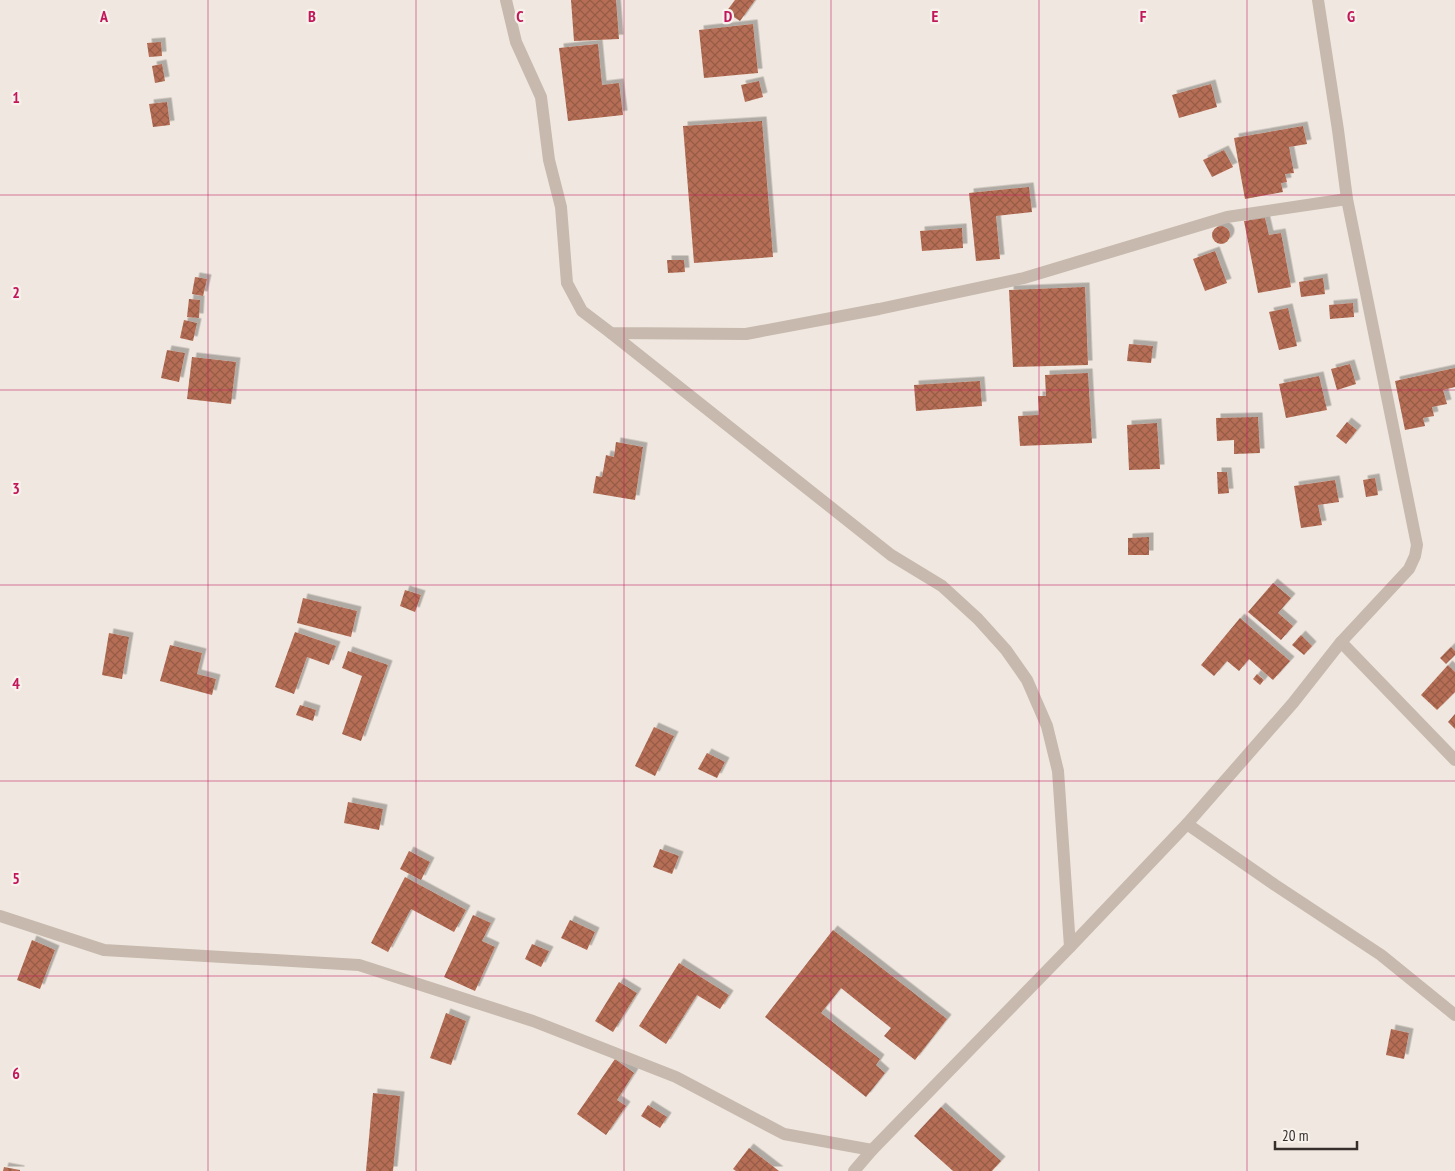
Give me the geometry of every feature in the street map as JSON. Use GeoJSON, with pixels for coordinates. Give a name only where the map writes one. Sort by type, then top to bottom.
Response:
{"type":"FeatureCollection","features":[{"type":"Feature","properties":{"kind":"street"},"geometry":{"type":"LineString","coordinates":[[506,0],[516,42],[541,98],[549,160],[561,207],[567,283],[582,311],[891,555],[942,586],[978,619],[1006,650],[1027,680],[1047,726],[1058,771],[1070,947]]}},
{"type":"Feature","properties":{"kind":"street"},"geometry":{"type":"LineString","coordinates":[[854,1171],[872,1150],[1187,824],[1293,703],[1341,642],[1409,569],[1416,556],[1417,545],[1347,199],[1318,0]]}},
{"type":"Feature","properties":{"kind":"street"},"geometry":{"type":"LineString","coordinates":[[611,333],[746,334],[879,309],[1024,278],[1227,217],[1347,199]]}},
{"type":"Feature","properties":{"kind":"street"},"geometry":{"type":"LineString","coordinates":[[1341,642],[1455,760]]}},
{"type":"Feature","properties":{"kind":"street"},"geometry":{"type":"LineString","coordinates":[[1187,824],[1381,955],[1455,1015]]}},
{"type":"Feature","properties":{"kind":"street"},"geometry":{"type":"LineString","coordinates":[[0,916],[104,950],[359,966],[542,1024],[676,1077],[784,1134],[872,1150]]}},
{"type":"Feature","properties":{"kind":"building"},"geometry":{"type":"Polygon","coordinates":[[[571,0],[616,0],[619,39],[574,41],[571,0]]]}},
{"type":"Feature","properties":{"kind":"building"},"geometry":{"type":"Polygon","coordinates":[[[735,0],[755,0],[740,21],[726,12],[735,0]]]}},
{"type":"Feature","properties":{"kind":"building"},"geometry":{"type":"Polygon","coordinates":[[[753,24],[758,73],[704,78],[699,30],[753,24]]]}},
{"type":"Feature","properties":{"kind":"building"},"geometry":{"type":"Polygon","coordinates":[[[161,42],[162,56],[149,57],[147,43],[161,42]]]}},
{"type":"Feature","properties":{"kind":"building"},"geometry":{"type":"Polygon","coordinates":[[[598,44],[602,85],[619,83],[623,115],[568,121],[559,48],[598,44]]]}},
{"type":"Feature","properties":{"kind":"building"},"geometry":{"type":"Polygon","coordinates":[[[162,64],[165,81],[155,83],[152,66],[162,64]]]}},
{"type":"Feature","properties":{"kind":"building"},"geometry":{"type":"Polygon","coordinates":[[[759,81],[763,97],[745,102],[741,85],[759,81]]]}},
{"type":"Feature","properties":{"kind":"building"},"geometry":{"type":"Polygon","coordinates":[[[1211,84],[1217,107],[1179,118],[1172,95],[1211,84]]]}},
{"type":"Feature","properties":{"kind":"building"},"geometry":{"type":"Polygon","coordinates":[[[167,102],[170,125],[153,127],[149,104],[167,102]]]}},
{"type":"Feature","properties":{"kind":"building"},"geometry":{"type":"Polygon","coordinates":[[[762,121],[773,257],[694,263],[683,126],[762,121]]]}},
{"type":"Feature","properties":{"kind":"building"},"geometry":{"type":"Polygon","coordinates":[[[1303,126],[1307,144],[1289,147],[1294,173],[1285,174],[1287,182],[1281,183],[1283,192],[1245,199],[1234,138],[1303,126]]]}},
{"type":"Feature","properties":{"kind":"building"},"geometry":{"type":"Polygon","coordinates":[[[1224,150],[1233,167],[1212,177],[1203,160],[1224,150]]]}},
{"type":"Feature","properties":{"kind":"building"},"geometry":{"type":"Polygon","coordinates":[[[1029,187],[1032,212],[996,216],[1000,259],[976,261],[969,193],[1029,187]]]}},
{"type":"Feature","properties":{"kind":"building"},"geometry":{"type":"Polygon","coordinates":[[[1265,218],[1269,235],[1281,233],[1291,287],[1258,293],[1244,221],[1265,218]]]}},
{"type":"Feature","properties":{"kind":"building"},"geometry":{"type":"Polygon","coordinates":[[[1217,226],[1225,226],[1230,231],[1228,242],[1217,244],[1212,239],[1212,231],[1217,226]]]}},
{"type":"Feature","properties":{"kind":"building"},"geometry":{"type":"Polygon","coordinates":[[[962,228],[963,248],[922,251],[920,231],[962,228]]]}},
{"type":"Feature","properties":{"kind":"building"},"geometry":{"type":"Polygon","coordinates":[[[1215,251],[1227,283],[1205,291],[1193,259],[1215,251]]]}},
{"type":"Feature","properties":{"kind":"building"},"geometry":{"type":"Polygon","coordinates":[[[667,260],[684,260],[685,272],[668,273],[667,260]]]}},
{"type":"Feature","properties":{"kind":"building"},"geometry":{"type":"Polygon","coordinates":[[[195,277],[207,279],[203,296],[192,294],[195,277]]]}},
{"type":"Feature","properties":{"kind":"building"},"geometry":{"type":"Polygon","coordinates":[[[1323,278],[1325,294],[1301,297],[1299,282],[1323,278]]]}},
{"type":"Feature","properties":{"kind":"building"},"geometry":{"type":"Polygon","coordinates":[[[1085,287],[1088,365],[1013,367],[1009,290],[1085,287]]]}},
{"type":"Feature","properties":{"kind":"building"},"geometry":{"type":"Polygon","coordinates":[[[189,299],[200,300],[199,318],[187,317],[189,299]]]}},
{"type":"Feature","properties":{"kind":"building"},"geometry":{"type":"Polygon","coordinates":[[[1353,303],[1354,317],[1330,319],[1329,305],[1353,303]]]}},
{"type":"Feature","properties":{"kind":"building"},"geometry":{"type":"Polygon","coordinates":[[[1288,308],[1297,346],[1279,350],[1269,312],[1288,308]]]}},
{"type":"Feature","properties":{"kind":"building"},"geometry":{"type":"Polygon","coordinates":[[[184,320],[197,323],[193,341],[180,338],[184,320]]]}},
{"type":"Feature","properties":{"kind":"building"},"geometry":{"type":"Polygon","coordinates":[[[1129,344],[1153,346],[1151,363],[1127,361],[1129,344]]]}},
{"type":"Feature","properties":{"kind":"building"},"geometry":{"type":"Polygon","coordinates":[[[167,350],[185,353],[179,382],[161,378],[167,350]]]}},
{"type":"Feature","properties":{"kind":"building"},"geometry":{"type":"Polygon","coordinates":[[[192,357],[236,362],[231,404],[187,399],[192,357]]]}},
{"type":"Feature","properties":{"kind":"building"},"geometry":{"type":"Polygon","coordinates":[[[1350,364],[1356,384],[1337,390],[1331,369],[1350,364]]]}},
{"type":"Feature","properties":{"kind":"building"},"geometry":{"type":"Polygon","coordinates":[[[1455,368],[1455,387],[1443,390],[1447,404],[1432,407],[1434,416],[1423,418],[1425,426],[1405,430],[1395,381],[1455,368]]]}},
{"type":"Feature","properties":{"kind":"building"},"geometry":{"type":"Polygon","coordinates":[[[1088,373],[1092,443],[1020,446],[1018,416],[1039,415],[1038,396],[1046,396],[1045,375],[1088,373]]]}},
{"type":"Feature","properties":{"kind":"building"},"geometry":{"type":"Polygon","coordinates":[[[1319,376],[1327,410],[1286,418],[1279,384],[1319,376]]]}},
{"type":"Feature","properties":{"kind":"building"},"geometry":{"type":"Polygon","coordinates":[[[980,381],[982,406],[916,411],[914,385],[980,381]]]}},
{"type":"Feature","properties":{"kind":"building"},"geometry":{"type":"Polygon","coordinates":[[[1258,417],[1260,453],[1234,454],[1234,440],[1217,441],[1216,418],[1258,417]]]}},
{"type":"Feature","properties":{"kind":"building"},"geometry":{"type":"Polygon","coordinates":[[[1347,422],[1357,430],[1346,444],[1336,436],[1347,422]]]}},
{"type":"Feature","properties":{"kind":"building"},"geometry":{"type":"Polygon","coordinates":[[[1157,423],[1160,469],[1129,470],[1127,425],[1157,423]]]}},
{"type":"Feature","properties":{"kind":"building"},"geometry":{"type":"Polygon","coordinates":[[[616,442],[643,447],[635,500],[593,493],[596,476],[602,477],[606,455],[614,457],[616,442]]]}},
{"type":"Feature","properties":{"kind":"building"},"geometry":{"type":"Polygon","coordinates":[[[1217,472],[1227,472],[1229,493],[1218,494],[1217,472]]]}},
{"type":"Feature","properties":{"kind":"building"},"geometry":{"type":"Polygon","coordinates":[[[1375,478],[1378,495],[1366,497],[1363,480],[1375,478]]]}},
{"type":"Feature","properties":{"kind":"building"},"geometry":{"type":"Polygon","coordinates":[[[1335,480],[1339,502],[1318,505],[1322,525],[1301,528],[1294,486],[1335,480]]]}},
{"type":"Feature","properties":{"kind":"building"},"geometry":{"type":"Polygon","coordinates":[[[1149,537],[1149,555],[1128,555],[1128,538],[1149,537]]]}},
{"type":"Feature","properties":{"kind":"building"},"geometry":{"type":"Polygon","coordinates":[[[1273,583],[1291,598],[1278,613],[1293,626],[1281,640],[1248,612],[1273,583]]]}},
{"type":"Feature","properties":{"kind":"building"},"geometry":{"type":"Polygon","coordinates":[[[405,590],[421,595],[415,612],[400,606],[405,590]]]}},
{"type":"Feature","properties":{"kind":"building"},"geometry":{"type":"Polygon","coordinates":[[[303,598],[357,611],[351,637],[297,623],[303,598]]]}},
{"type":"Feature","properties":{"kind":"building"},"geometry":{"type":"Polygon","coordinates":[[[1240,618],[1290,661],[1273,680],[1249,659],[1239,671],[1227,661],[1214,676],[1201,665],[1240,618]]]}},
{"type":"Feature","properties":{"kind":"building"},"geometry":{"type":"Polygon","coordinates":[[[295,632],[336,646],[329,665],[307,657],[294,694],[275,687],[295,632]]]}},
{"type":"Feature","properties":{"kind":"building"},"geometry":{"type":"Polygon","coordinates":[[[109,633],[129,637],[122,679],[102,675],[109,633]]]}},
{"type":"Feature","properties":{"kind":"building"},"geometry":{"type":"Polygon","coordinates":[[[1301,635],[1312,646],[1304,655],[1292,645],[1301,635]]]}},
{"type":"Feature","properties":{"kind":"building"},"geometry":{"type":"Polygon","coordinates":[[[170,645],[202,653],[197,674],[216,679],[212,695],[160,681],[170,645]]]}},
{"type":"Feature","properties":{"kind":"building"},"geometry":{"type":"Polygon","coordinates":[[[1451,647],[1455,651],[1455,655],[1446,664],[1440,658],[1451,647]]]}},
{"type":"Feature","properties":{"kind":"building"},"geometry":{"type":"Polygon","coordinates":[[[348,651],[388,665],[361,741],[342,734],[362,676],[342,668],[348,651]]]}},
{"type":"Feature","properties":{"kind":"building"},"geometry":{"type":"Polygon","coordinates":[[[1448,665],[1455,672],[1455,692],[1437,710],[1421,695],[1448,665]]]}},
{"type":"Feature","properties":{"kind":"building"},"geometry":{"type":"Polygon","coordinates":[[[1257,674],[1264,680],[1260,685],[1253,679],[1257,674]]]}},
{"type":"Feature","properties":{"kind":"building"},"geometry":{"type":"Polygon","coordinates":[[[300,705],[316,710],[313,721],[296,715],[300,705]]]}},
{"type":"Feature","properties":{"kind":"building"},"geometry":{"type":"Polygon","coordinates":[[[1455,714],[1455,729],[1448,722],[1455,714]]]}},
{"type":"Feature","properties":{"kind":"building"},"geometry":{"type":"Polygon","coordinates":[[[654,727],[674,736],[655,776],[635,766],[654,727]]]}},
{"type":"Feature","properties":{"kind":"building"},"geometry":{"type":"Polygon","coordinates":[[[707,753],[725,762],[717,778],[698,769],[707,753]]]}},
{"type":"Feature","properties":{"kind":"building"},"geometry":{"type":"Polygon","coordinates":[[[348,802],[383,809],[379,830],[344,823],[348,802]]]}},
{"type":"Feature","properties":{"kind":"building"},"geometry":{"type":"Polygon","coordinates":[[[660,849],[679,856],[672,874],[653,867],[660,849]]]}},
{"type":"Feature","properties":{"kind":"building"},"geometry":{"type":"Polygon","coordinates":[[[409,851],[430,862],[421,880],[400,869],[409,851]]]}},
{"type":"Feature","properties":{"kind":"building"},"geometry":{"type":"Polygon","coordinates":[[[405,877],[466,910],[454,932],[411,909],[388,952],[371,943],[405,877]]]}},
{"type":"Feature","properties":{"kind":"building"},"geometry":{"type":"Polygon","coordinates":[[[473,915],[491,923],[482,941],[495,947],[475,991],[444,977],[473,915]]]}},
{"type":"Feature","properties":{"kind":"building"},"geometry":{"type":"Polygon","coordinates":[[[570,920],[595,932],[587,950],[561,938],[570,920]]]}},
{"type":"Feature","properties":{"kind":"building"},"geometry":{"type":"Polygon","coordinates":[[[833,930],[947,1019],[915,1060],[884,1036],[891,1028],[841,988],[821,1013],[880,1059],[876,1065],[885,1073],[866,1097],[765,1017],[833,930]]]}},
{"type":"Feature","properties":{"kind":"building"},"geometry":{"type":"Polygon","coordinates":[[[32,940],[55,950],[40,989],[17,980],[32,940]]]}},
{"type":"Feature","properties":{"kind":"building"},"geometry":{"type":"Polygon","coordinates":[[[532,944],[549,951],[541,967],[525,959],[532,944]]]}},
{"type":"Feature","properties":{"kind":"building"},"geometry":{"type":"Polygon","coordinates":[[[679,963],[729,995],[720,1009],[697,995],[666,1044],[639,1026],[679,963]]]}},
{"type":"Feature","properties":{"kind":"building"},"geometry":{"type":"Polygon","coordinates":[[[619,982],[637,993],[613,1032],[595,1021],[619,982]]]}},
{"type":"Feature","properties":{"kind":"building"},"geometry":{"type":"Polygon","coordinates":[[[446,1013],[466,1021],[451,1065],[430,1058],[446,1013]]]}},
{"type":"Feature","properties":{"kind":"building"},"geometry":{"type":"Polygon","coordinates":[[[1391,1029],[1409,1033],[1404,1059],[1386,1055],[1391,1029]]]}},
{"type":"Feature","properties":{"kind":"building"},"geometry":{"type":"Polygon","coordinates":[[[615,1059],[634,1073],[617,1100],[626,1106],[606,1135],[577,1114],[615,1059]]]}},
{"type":"Feature","properties":{"kind":"building"},"geometry":{"type":"Polygon","coordinates":[[[373,1093],[400,1096],[393,1171],[366,1171],[373,1093]]]}},
{"type":"Feature","properties":{"kind":"building"},"geometry":{"type":"Polygon","coordinates":[[[648,1105],[667,1117],[660,1128],[641,1116],[648,1105]]]}},
{"type":"Feature","properties":{"kind":"building"},"geometry":{"type":"Polygon","coordinates":[[[941,1107],[1001,1161],[992,1171],[953,1171],[914,1136],[941,1107]]]}},
{"type":"Feature","properties":{"kind":"building"},"geometry":{"type":"Polygon","coordinates":[[[749,1148],[779,1171],[736,1171],[733,1169],[749,1148]]]}},
{"type":"Feature","properties":{"kind":"building"},"geometry":{"type":"Polygon","coordinates":[[[4,1167],[20,1170],[20,1171],[3,1171],[4,1167]]]}}]}
